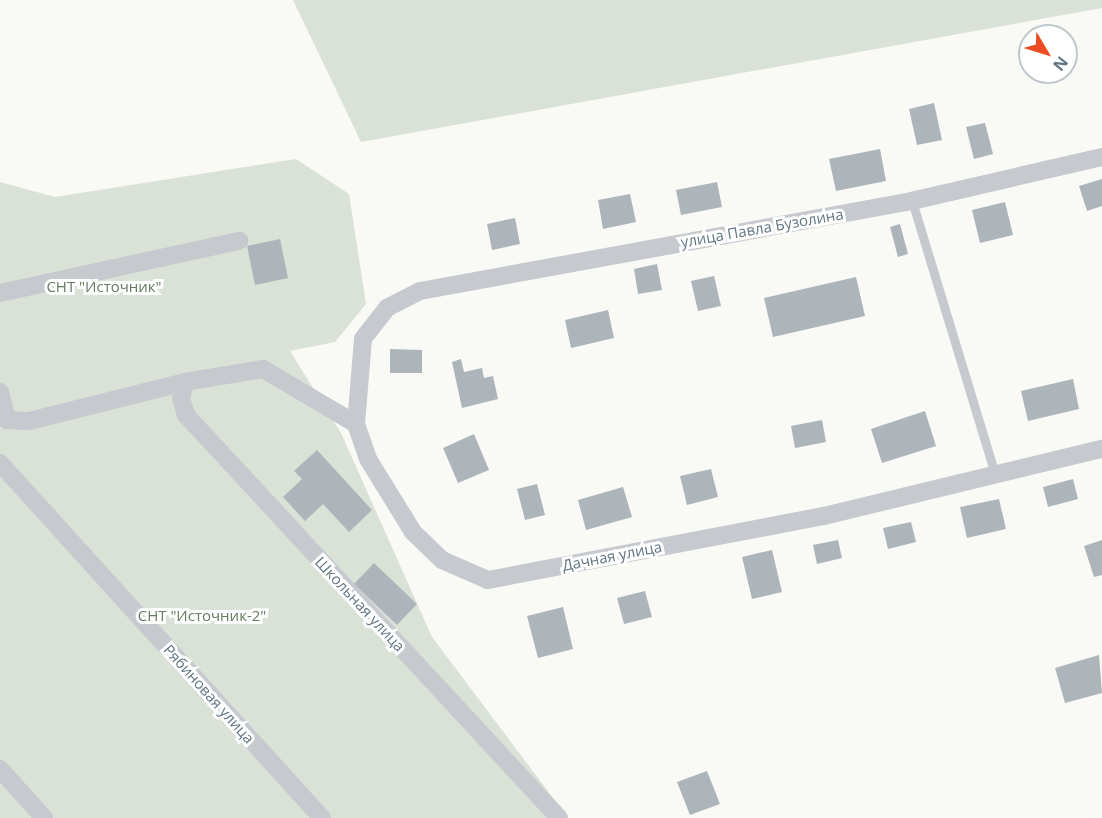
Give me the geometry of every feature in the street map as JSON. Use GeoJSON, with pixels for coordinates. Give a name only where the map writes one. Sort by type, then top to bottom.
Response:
{"type":"FeatureCollection","features":[{"type":"Feature","properties":{"kind":"street","name":"улица Павла Бузолина"},"geometry":{"type":"LineString","coordinates":[[420,291],[912,201],[1102,157]]}},
{"type":"Feature","properties":{"kind":"street"},"geometry":{"type":"LineString","coordinates":[[0,293],[240,241]]}},
{"type":"Feature","properties":{"kind":"street","name":"Дачная улица"},"geometry":{"type":"LineString","coordinates":[[420,291],[387,308],[363,339],[356,424],[368,459],[413,532],[442,560],[488,580],[996,477],[1102,449]]}},
{"type":"Feature","properties":{"kind":"street"},"geometry":{"type":"LineString","coordinates":[[0,392],[7,420],[29,421],[184,382],[264,369],[356,424]]}},
{"type":"Feature","properties":{"kind":"street","name":"Школьная улица"},"geometry":{"type":"LineString","coordinates":[[184,382],[181,398],[186,415],[559,818]]}},
{"type":"Feature","properties":{"kind":"street","name":"Рябиновая улица"},"geometry":{"type":"LineString","coordinates":[[0,464],[322,818]]}},
{"type":"Feature","properties":{"kind":"street"},"geometry":{"type":"LineString","coordinates":[[0,769],[44,818]]}},
{"type":"Feature","properties":{"kind":"lane"},"geometry":{"type":"LineString","coordinates":[[912,201],[996,477]]}},
{"type":"Feature","properties":{"kind":"green space"},"geometry":{"type":"Polygon","coordinates":[[[293,0],[1102,0],[1102,8],[361,142],[293,0]]]}},
{"type":"Feature","properties":{"kind":"green space","name":"СНТ \"Источник-2\""},"geometry":{"type":"Polygon","coordinates":[[[296,159],[349,194],[366,304],[335,342],[290,351],[341,433],[432,637],[568,818],[0,818],[0,182],[55,197],[296,159]]]}},
{"type":"Feature","properties":{"kind":"building"},"geometry":{"type":"Polygon","coordinates":[[[934,103],[942,140],[917,145],[909,109],[934,103]]]}},
{"type":"Feature","properties":{"kind":"building"},"geometry":{"type":"Polygon","coordinates":[[[985,123],[993,154],[974,159],[966,127],[985,123]]]}},
{"type":"Feature","properties":{"kind":"building"},"geometry":{"type":"Polygon","coordinates":[[[880,149],[886,181],[836,191],[829,159],[880,149]]]}},
{"type":"Feature","properties":{"kind":"building"},"geometry":{"type":"Polygon","coordinates":[[[1102,179],[1102,206],[1087,211],[1079,186],[1102,179]]]}},
{"type":"Feature","properties":{"kind":"building"},"geometry":{"type":"Polygon","coordinates":[[[717,182],[722,207],[681,215],[676,190],[717,182]]]}},
{"type":"Feature","properties":{"kind":"building"},"geometry":{"type":"Polygon","coordinates":[[[630,194],[636,222],[603,229],[598,200],[630,194]]]}},
{"type":"Feature","properties":{"kind":"building"},"geometry":{"type":"Polygon","coordinates":[[[1005,202],[1013,235],[980,243],[972,210],[1005,202]]]}},
{"type":"Feature","properties":{"kind":"building"},"geometry":{"type":"Polygon","coordinates":[[[515,218],[520,244],[492,250],[487,224],[515,218]]]}},
{"type":"Feature","properties":{"kind":"building"},"geometry":{"type":"Polygon","coordinates":[[[900,224],[908,254],[898,257],[890,227],[900,224]]]}},
{"type":"Feature","properties":{"kind":"building"},"geometry":{"type":"Polygon","coordinates":[[[280,239],[288,278],[255,285],[247,246],[280,239]]]}},
{"type":"Feature","properties":{"kind":"building"},"geometry":{"type":"Polygon","coordinates":[[[657,264],[662,290],[638,294],[634,269],[657,264]]]}},
{"type":"Feature","properties":{"kind":"building"},"geometry":{"type":"Polygon","coordinates":[[[714,276],[721,306],[698,311],[691,281],[714,276]]]}},
{"type":"Feature","properties":{"kind":"building"},"geometry":{"type":"Polygon","coordinates":[[[856,277],[865,316],[773,337],[764,298],[856,277]]]}},
{"type":"Feature","properties":{"kind":"building"},"geometry":{"type":"Polygon","coordinates":[[[608,310],[614,338],[571,348],[565,320],[608,310]]]}},
{"type":"Feature","properties":{"kind":"building"},"geometry":{"type":"Polygon","coordinates":[[[390,349],[422,350],[422,373],[390,373],[390,349]]]}},
{"type":"Feature","properties":{"kind":"building"},"geometry":{"type":"Polygon","coordinates":[[[461,359],[464,372],[482,368],[484,378],[493,376],[498,399],[462,408],[452,362],[461,359]]]}},
{"type":"Feature","properties":{"kind":"building"},"geometry":{"type":"Polygon","coordinates":[[[1073,379],[1079,409],[1028,421],[1021,391],[1073,379]]]}},
{"type":"Feature","properties":{"kind":"building"},"geometry":{"type":"Polygon","coordinates":[[[925,411],[936,446],[882,463],[871,429],[925,411]]]}},
{"type":"Feature","properties":{"kind":"building"},"geometry":{"type":"Polygon","coordinates":[[[822,420],[826,442],[795,448],[791,426],[822,420]]]}},
{"type":"Feature","properties":{"kind":"building"},"geometry":{"type":"Polygon","coordinates":[[[474,434],[489,470],[458,483],[443,448],[474,434]]]}},
{"type":"Feature","properties":{"kind":"building"},"geometry":{"type":"Polygon","coordinates":[[[317,450],[372,510],[349,532],[323,504],[305,521],[283,497],[302,479],[294,471],[317,450]]]}},
{"type":"Feature","properties":{"kind":"building"},"geometry":{"type":"Polygon","coordinates":[[[711,469],[718,497],[687,505],[680,476],[711,469]]]}},
{"type":"Feature","properties":{"kind":"building"},"geometry":{"type":"Polygon","coordinates":[[[1073,479],[1078,499],[1048,507],[1043,487],[1073,479]]]}},
{"type":"Feature","properties":{"kind":"building"},"geometry":{"type":"Polygon","coordinates":[[[537,484],[545,515],[525,520],[517,489],[537,484]]]}},
{"type":"Feature","properties":{"kind":"building"},"geometry":{"type":"Polygon","coordinates":[[[623,487],[632,517],[586,530],[578,500],[623,487]]]}},
{"type":"Feature","properties":{"kind":"building"},"geometry":{"type":"Polygon","coordinates":[[[999,499],[1006,529],[967,538],[960,507],[999,499]]]}},
{"type":"Feature","properties":{"kind":"building"},"geometry":{"type":"Polygon","coordinates":[[[911,522],[916,542],[888,549],[883,528],[911,522]]]}},
{"type":"Feature","properties":{"kind":"building"},"geometry":{"type":"Polygon","coordinates":[[[838,540],[842,558],[817,564],[813,545],[838,540]]]}},
{"type":"Feature","properties":{"kind":"building"},"geometry":{"type":"Polygon","coordinates":[[[1102,540],[1102,575],[1094,577],[1084,546],[1102,540]]]}},
{"type":"Feature","properties":{"kind":"building"},"geometry":{"type":"Polygon","coordinates":[[[772,550],[782,592],[752,599],[742,557],[772,550]]]}},
{"type":"Feature","properties":{"kind":"building"},"geometry":{"type":"Polygon","coordinates":[[[374,563],[417,604],[397,625],[354,584],[374,563]]]}},
{"type":"Feature","properties":{"kind":"building"},"geometry":{"type":"Polygon","coordinates":[[[645,591],[652,617],[624,624],[617,598],[645,591]]]}},
{"type":"Feature","properties":{"kind":"building"},"geometry":{"type":"Polygon","coordinates":[[[563,607],[573,649],[538,658],[527,616],[563,607]]]}},
{"type":"Feature","properties":{"kind":"building"},"geometry":{"type":"Polygon","coordinates":[[[1099,655],[1102,693],[1065,703],[1055,668],[1099,655]]]}},
{"type":"Feature","properties":{"kind":"building"},"geometry":{"type":"Polygon","coordinates":[[[707,771],[720,804],[690,815],[677,782],[707,771]]]}},
{"type":"Feature","properties":{"kind":"park label","name":"СНТ \"Источник\""},"geometry":{"type":"Point","coordinates":[104,287]}}]}
